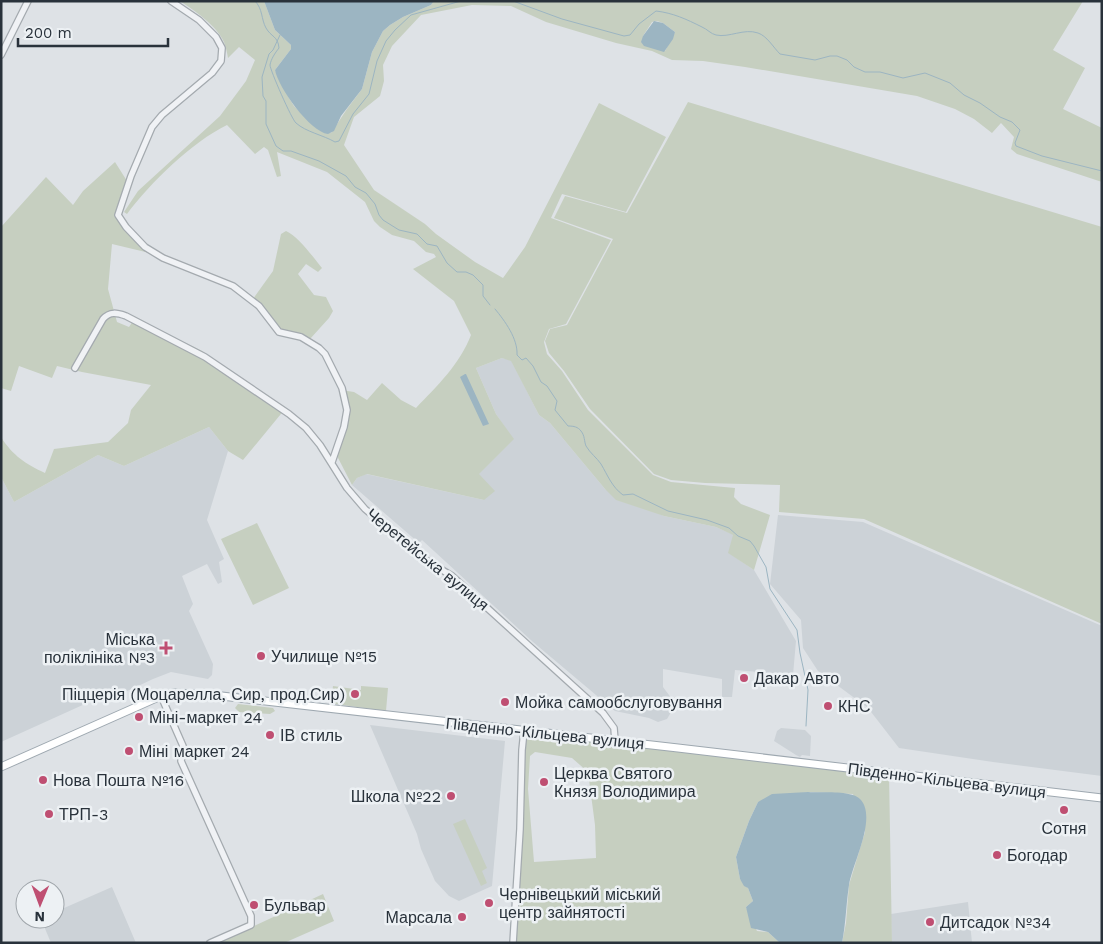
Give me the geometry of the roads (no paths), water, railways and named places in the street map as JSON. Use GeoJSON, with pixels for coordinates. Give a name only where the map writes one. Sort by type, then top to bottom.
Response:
{"type":"FeatureCollection","features":[{"type":"Feature","properties":{"kind":"main road","name":"Південно-Кільцева вулиця"},"geometry":{"type":"LineString","coordinates":[[1,767],[161,696],[174,693],[213,695],[1102,798]]}},
{"type":"Feature","properties":{"kind":"street"},"geometry":{"type":"LineString","coordinates":[[1,55],[28,1]]}},
{"type":"Feature","properties":{"kind":"street"},"geometry":{"type":"LineString","coordinates":[[172,1],[199,20],[216,37],[222,48],[221,61],[212,73],[162,115],[152,127],[131,176],[118,215],[126,227],[145,247],[163,258],[214,277],[232,286],[259,306],[279,332],[301,337],[325,354],[342,388],[347,410],[344,427],[332,462]]}},
{"type":"Feature","properties":{"kind":"street","name":"Черетейська вулиця"},"geometry":{"type":"LineString","coordinates":[[75,368],[106,316],[112,313],[122,315],[189,348],[266,397],[306,428],[332,462],[350,492],[365,509],[424,559],[452,576],[603,713],[614,728],[615,741]]}},
{"type":"Feature","properties":{"kind":"street"},"geometry":{"type":"LineString","coordinates":[[161,696],[183,746],[181,761],[251,916],[251,925],[210,943]]}},
{"type":"Feature","properties":{"kind":"street"},"geometry":{"type":"LineString","coordinates":[[513,943],[524,731]]}},
{"type":"Feature","properties":{"kind":"water"},"geometry":{"type":"Polygon","coordinates":[[[264,1],[433,2],[431,5],[403,17],[383,31],[372,52],[362,89],[341,116],[334,131],[328,134],[313,126],[304,117],[288,97],[277,78],[275,70],[291,49],[291,45],[275,30],[264,1]]]}},
{"type":"Feature","properties":{"kind":"water"},"geometry":{"type":"Polygon","coordinates":[[[654,21],[663,23],[675,32],[673,39],[664,52],[644,46],[641,42],[654,21]]]}},
{"type":"Feature","properties":{"kind":"water"},"geometry":{"type":"Polygon","coordinates":[[[465,374],[489,424],[483,426],[460,377],[465,374]]]}},
{"type":"Feature","properties":{"kind":"water"},"geometry":{"type":"Polygon","coordinates":[[[808,792],[850,794],[860,799],[865,807],[865,829],[849,885],[842,943],[780,943],[768,932],[751,928],[746,907],[753,901],[748,888],[744,886],[740,879],[736,857],[758,802],[772,794],[808,792]]]}},
{"type":"Feature","properties":{"kind":"waterway"},"geometry":{"type":"LineString","coordinates":[[255,1],[266,28],[278,44],[279,48],[273,56],[270,65],[277,85],[294,120],[305,129],[335,142],[339,141],[353,114],[369,94],[377,61],[386,41],[395,30],[411,15],[461,1]]}},
{"type":"Feature","properties":{"kind":"waterway"},"geometry":{"type":"LineString","coordinates":[[513,1],[562,19],[624,36],[630,35],[639,24],[656,11],[685,19],[716,35],[747,32],[761,34],[780,54],[815,60],[837,56],[865,72],[880,72],[903,78],[925,73],[950,83],[964,95],[980,103],[1000,117],[1012,122],[1020,130],[1015,143],[1016,146],[1042,156],[1102,171]]}},
{"type":"Feature","properties":{"kind":"waterway"},"geometry":{"type":"LineString","coordinates":[[280,35],[269,54],[262,77],[263,96],[266,101],[266,124],[276,146],[283,151],[291,151],[319,161],[346,176],[355,187],[366,193],[375,204],[383,220],[399,230],[417,234],[427,244],[437,246],[447,263],[457,272],[466,272],[473,275],[483,285],[483,296],[490,305]]}},
{"type":"Feature","properties":{"kind":"waterway"},"geometry":{"type":"LineString","coordinates":[[495,309],[513,337],[517,355],[522,360],[526,358],[533,366],[541,382],[547,386],[557,401],[555,410],[568,426],[576,427],[581,431],[589,451],[601,464],[610,481],[619,492],[623,495],[633,494],[668,511],[707,520],[729,528],[738,536],[750,541],[754,546],[766,567],[770,589],[797,630],[808,690],[806,726]]}},
{"type":"Feature","properties":{"kind":"place","name":"Міська поліклініка №3"},"geometry":{"type":"Point","coordinates":[166,648]}},
{"type":"Feature","properties":{"kind":"place","name":"Училище №15"},"geometry":{"type":"Point","coordinates":[261,656]}},
{"type":"Feature","properties":{"kind":"place","name":"Дакар Авто"},"geometry":{"type":"Point","coordinates":[744,678]}},
{"type":"Feature","properties":{"kind":"place","name":"Піццерія (Моцарелла, Сир, прод.Сир)"},"geometry":{"type":"Point","coordinates":[355,694]}},
{"type":"Feature","properties":{"kind":"place","name":"Мойка самообслуговування"},"geometry":{"type":"Point","coordinates":[505,702]}},
{"type":"Feature","properties":{"kind":"place","name":"КНС"},"geometry":{"type":"Point","coordinates":[828,706]}},
{"type":"Feature","properties":{"kind":"place","name":"Міні-маркет 24"},"geometry":{"type":"Point","coordinates":[139,717]}},
{"type":"Feature","properties":{"kind":"place","name":"ІВ стиль"},"geometry":{"type":"Point","coordinates":[270,735]}},
{"type":"Feature","properties":{"kind":"place","name":"Міні маркет 24"},"geometry":{"type":"Point","coordinates":[129,751]}},
{"type":"Feature","properties":{"kind":"place","name":"Нова Пошта №16"},"geometry":{"type":"Point","coordinates":[43,780]}},
{"type":"Feature","properties":{"kind":"place","name":"Церква Святого Князя Володимира"},"geometry":{"type":"Point","coordinates":[544,782]}},
{"type":"Feature","properties":{"kind":"place","name":"Школа №22"},"geometry":{"type":"Point","coordinates":[451,796]}},
{"type":"Feature","properties":{"kind":"place","name":"Сотня"},"geometry":{"type":"Point","coordinates":[1064,810]}},
{"type":"Feature","properties":{"kind":"place","name":"ТРП-3"},"geometry":{"type":"Point","coordinates":[49,814]}},
{"type":"Feature","properties":{"kind":"place","name":"Богодар"},"geometry":{"type":"Point","coordinates":[997,855]}},
{"type":"Feature","properties":{"kind":"place","name":"Чернівецький міський центр зайнятості"},"geometry":{"type":"Point","coordinates":[489,903]}},
{"type":"Feature","properties":{"kind":"place","name":"Бульвар"},"geometry":{"type":"Point","coordinates":[254,905]}},
{"type":"Feature","properties":{"kind":"place","name":"Марсала"},"geometry":{"type":"Point","coordinates":[462,917]}},
{"type":"Feature","properties":{"kind":"place","name":"Дитсадок №34"},"geometry":{"type":"Point","coordinates":[930,922]}}]}
